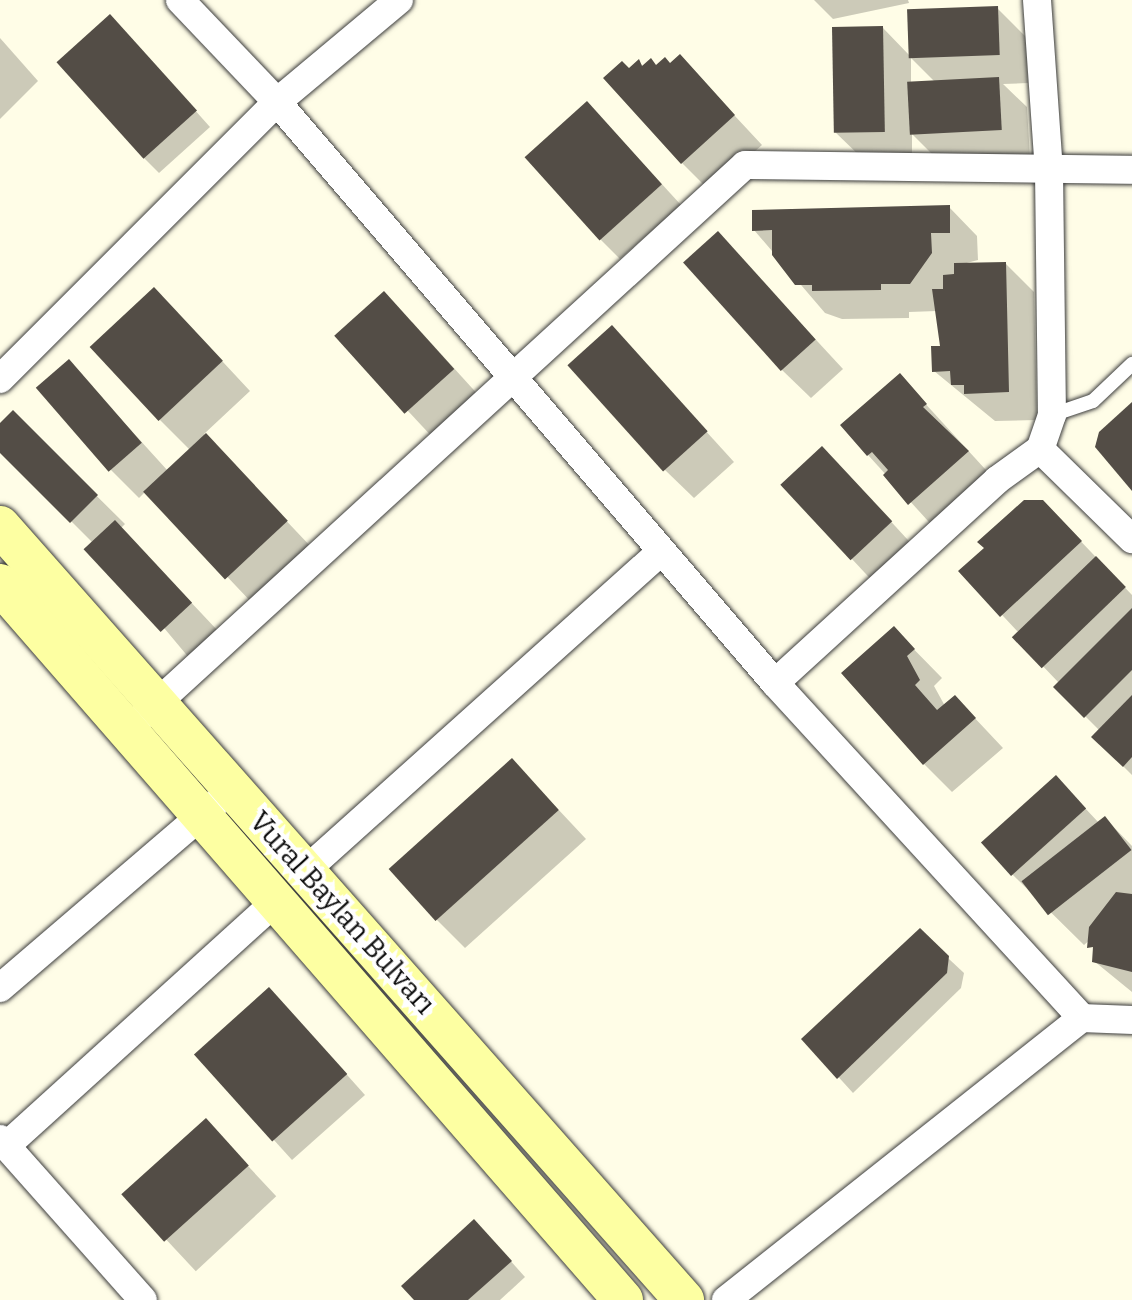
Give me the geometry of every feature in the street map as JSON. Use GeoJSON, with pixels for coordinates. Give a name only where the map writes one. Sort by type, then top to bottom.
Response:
{"type":"FeatureCollection","features":[{"type":"Feature","properties":{"kind":"main road","name":"Vural Baylan Bulvarı"},"geometry":{"type":"LineString","coordinates":[[0,526],[684,1300]]}},
{"type":"Feature","properties":{"kind":"main road","name":"Vural Baylan Bulvarı"},"geometry":{"type":"LineString","coordinates":[[0,584],[623,1300]]}},
{"type":"Feature","properties":{"kind":"street"},"geometry":{"type":"LineString","coordinates":[[180,0],[277,102],[775,683],[1082,1018]]}},
{"type":"Feature","properties":{"kind":"street"},"geometry":{"type":"LineString","coordinates":[[0,379],[277,102],[399,0]]}},
{"type":"Feature","properties":{"kind":"street"},"geometry":{"type":"LineString","coordinates":[[775,683],[997,480],[1040,449],[1052,415],[1049,171],[1037,0]]}},
{"type":"Feature","properties":{"kind":"street"},"geometry":{"type":"LineString","coordinates":[[126,730],[745,165],[1132,170]]}},
{"type":"Feature","properties":{"kind":"street"},"geometry":{"type":"LineString","coordinates":[[1040,449],[1132,539]]}},
{"type":"Feature","properties":{"kind":"street"},"geometry":{"type":"LineString","coordinates":[[305,871],[662,551]]}},
{"type":"Feature","properties":{"kind":"street"},"geometry":{"type":"LineString","coordinates":[[0,988],[232,789]]}},
{"type":"Feature","properties":{"kind":"street"},"geometry":{"type":"LineString","coordinates":[[140,1299],[3,1143],[275,902]]}},
{"type":"Feature","properties":{"kind":"street"},"geometry":{"type":"LineString","coordinates":[[726,1300],[1082,1018],[1132,1020]]}},
{"type":"Feature","properties":{"kind":"lane"},"geometry":{"type":"LineString","coordinates":[[1052,415],[1081,408],[1132,364]]}},
{"type":"Feature","properties":{"kind":"building"},"geometry":{"type":"Polygon","coordinates":[[[998,6],[1000,55],[909,58],[907,9],[998,6]]]}},
{"type":"Feature","properties":{"kind":"building"},"geometry":{"type":"Polygon","coordinates":[[[110,14],[197,111],[143,159],[56,62],[110,14]]]}},
{"type":"Feature","properties":{"kind":"building"},"geometry":{"type":"Polygon","coordinates":[[[883,26],[885,132],[834,133],[832,27],[883,26]]]}},
{"type":"Feature","properties":{"kind":"building"},"geometry":{"type":"Polygon","coordinates":[[[680,54],[735,115],[681,164],[603,78],[622,61],[629,68],[639,59],[642,66],[651,58],[656,65],[665,57],[670,63],[680,54]]]}},
{"type":"Feature","properties":{"kind":"building"},"geometry":{"type":"Polygon","coordinates":[[[999,77],[1002,130],[910,135],[907,82],[999,77]]]}},
{"type":"Feature","properties":{"kind":"building"},"geometry":{"type":"Polygon","coordinates":[[[587,101],[662,184],[600,240],[525,157],[587,101]]]}},
{"type":"Feature","properties":{"kind":"building"},"geometry":{"type":"Polygon","coordinates":[[[950,205],[950,233],[931,233],[932,253],[910,284],[881,284],[881,290],[812,291],[812,285],[795,285],[772,255],[772,230],[752,231],[752,210],[950,205]]]}},
{"type":"Feature","properties":{"kind":"building"},"geometry":{"type":"Polygon","coordinates":[[[718,231],[816,339],[781,371],[683,262],[718,231]]]}},
{"type":"Feature","properties":{"kind":"building"},"geometry":{"type":"Polygon","coordinates":[[[1006,262],[1009,392],[964,394],[964,385],[951,385],[950,371],[932,372],[931,346],[940,346],[932,289],[943,289],[943,275],[954,274],[954,263],[1006,262]]]}},
{"type":"Feature","properties":{"kind":"building"},"geometry":{"type":"Polygon","coordinates":[[[154,287],[223,361],[159,421],[90,347],[154,287]]]}},
{"type":"Feature","properties":{"kind":"building"},"geometry":{"type":"Polygon","coordinates":[[[384,291],[454,369],[404,414],[334,336],[384,291]]]}},
{"type":"Feature","properties":{"kind":"building"},"geometry":{"type":"Polygon","coordinates":[[[612,325],[708,431],[663,471],[567,365],[612,325]]]}},
{"type":"Feature","properties":{"kind":"building"},"geometry":{"type":"Polygon","coordinates":[[[69,359],[142,443],[109,472],[36,388],[69,359]]]}},
{"type":"Feature","properties":{"kind":"building"},"geometry":{"type":"Polygon","coordinates":[[[900,373],[927,404],[923,407],[969,451],[908,505],[883,475],[888,470],[872,452],[867,456],[840,425],[900,373]]]}},
{"type":"Feature","properties":{"kind":"building"},"geometry":{"type":"Polygon","coordinates":[[[1132,402],[1132,491],[1095,447],[1099,432],[1132,402]]]}},
{"type":"Feature","properties":{"kind":"building"},"geometry":{"type":"Polygon","coordinates":[[[13,410],[98,495],[70,523],[0,453],[0,423],[13,410]]]}},
{"type":"Feature","properties":{"kind":"building"},"geometry":{"type":"Polygon","coordinates":[[[206,433],[288,521],[225,579],[143,492],[206,433]]]}},
{"type":"Feature","properties":{"kind":"building"},"geometry":{"type":"Polygon","coordinates":[[[822,446],[892,521],[851,560],[780,485],[822,446]]]}},
{"type":"Feature","properties":{"kind":"building"},"geometry":{"type":"Polygon","coordinates":[[[1024,500],[1043,500],[1082,541],[1000,617],[958,571],[984,548],[977,542],[1024,500]]]}},
{"type":"Feature","properties":{"kind":"building"},"geometry":{"type":"Polygon","coordinates":[[[115,520],[192,603],[161,632],[84,549],[115,520]]]}},
{"type":"Feature","properties":{"kind":"building"},"geometry":{"type":"Polygon","coordinates":[[[1096,556],[1126,587],[1042,668],[1012,637],[1096,556]]]}},
{"type":"Feature","properties":{"kind":"building"},"geometry":{"type":"Polygon","coordinates":[[[1132,608],[1132,670],[1084,718],[1053,687],[1132,608]]]}},
{"type":"Feature","properties":{"kind":"building"},"geometry":{"type":"Polygon","coordinates":[[[894,626],[915,649],[907,656],[920,680],[915,685],[937,710],[955,695],[976,718],[923,765],[841,673],[894,626]]]}},
{"type":"Feature","properties":{"kind":"building"},"geometry":{"type":"Polygon","coordinates":[[[1132,695],[1132,757],[1123,767],[1091,737],[1132,695]]]}},
{"type":"Feature","properties":{"kind":"building"},"geometry":{"type":"Polygon","coordinates":[[[512,758],[559,810],[435,921],[389,869],[512,758]]]}},
{"type":"Feature","properties":{"kind":"building"},"geometry":{"type":"Polygon","coordinates":[[[1056,775],[1086,808],[1011,876],[981,843],[1056,775]]]}},
{"type":"Feature","properties":{"kind":"building"},"geometry":{"type":"Polygon","coordinates":[[[1105,816],[1131,850],[1048,915],[1021,881],[1105,816]]]}},
{"type":"Feature","properties":{"kind":"building"},"geometry":{"type":"Polygon","coordinates":[[[1116,892],[1132,894],[1132,972],[1092,962],[1093,947],[1087,948],[1089,927],[1116,892]]]}},
{"type":"Feature","properties":{"kind":"building"},"geometry":{"type":"Polygon","coordinates":[[[920,928],[949,956],[947,973],[837,1079],[801,1039],[920,928]]]}},
{"type":"Feature","properties":{"kind":"building"},"geometry":{"type":"Polygon","coordinates":[[[269,987],[347,1074],[272,1142],[194,1055],[269,987]]]}},
{"type":"Feature","properties":{"kind":"building"},"geometry":{"type":"Polygon","coordinates":[[[206,1118],[249,1166],[164,1242],[121,1194],[206,1118]]]}},
{"type":"Feature","properties":{"kind":"building"},"geometry":{"type":"Polygon","coordinates":[[[474,1219],[512,1261],[468,1300],[414,1300],[401,1286],[474,1219]]]}}]}
